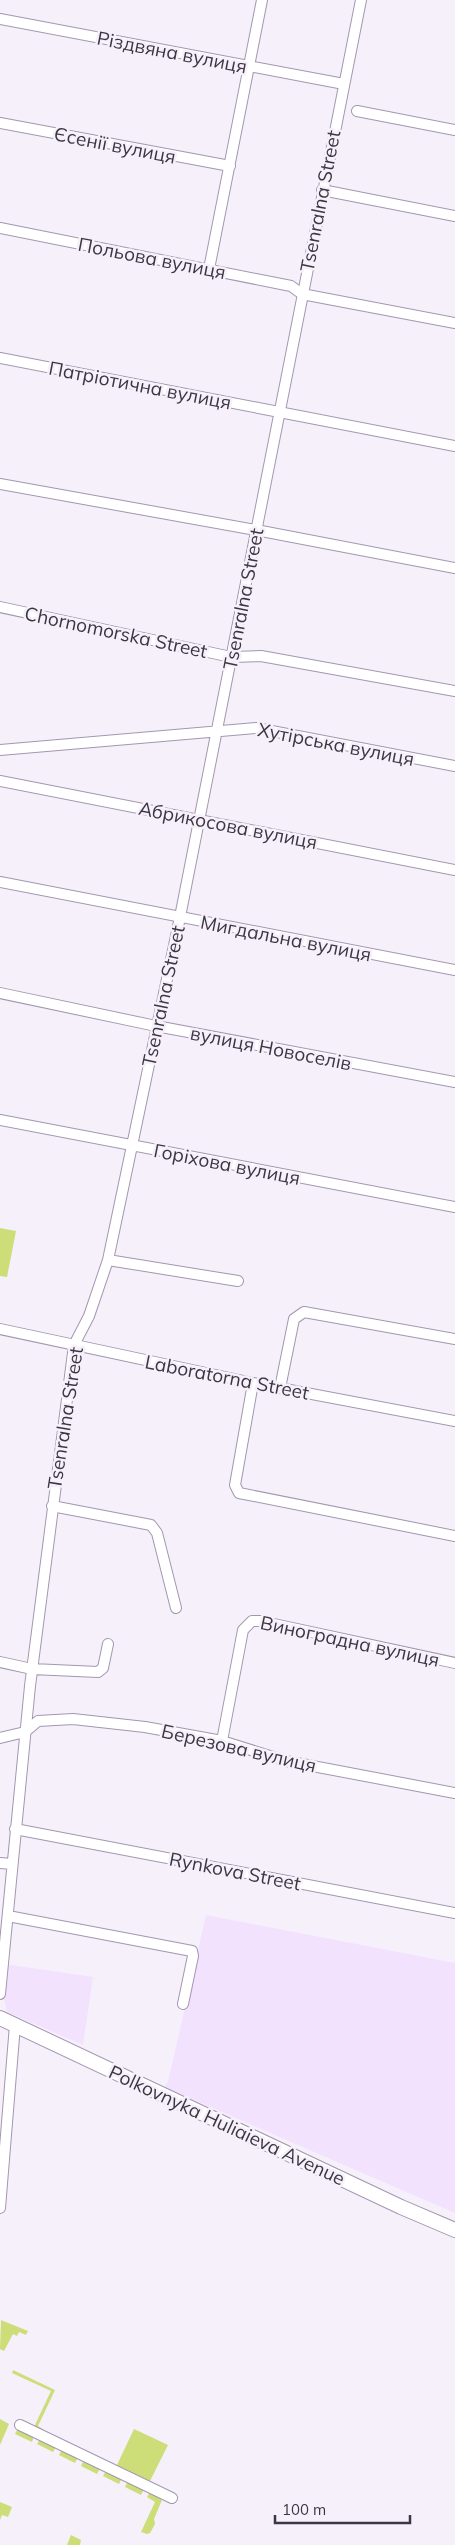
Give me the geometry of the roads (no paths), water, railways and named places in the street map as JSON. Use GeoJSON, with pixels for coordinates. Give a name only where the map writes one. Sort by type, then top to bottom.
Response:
{"type":"FeatureCollection","features":[{"type":"Feature","properties":{"kind":"main road","name":"Polkovnyka Huliaieva Avenue"},"geometry":{"type":"LineString","coordinates":[[0,2018],[401,2207],[455,2230]]}},
{"type":"Feature","properties":{"kind":"street"},"geometry":{"type":"LineString","coordinates":[[209,268],[262,0]]}},
{"type":"Feature","properties":{"kind":"street","name":"Tsenralna Street"},"geometry":{"type":"LineString","coordinates":[[0,1994],[32,1669],[74,1345],[89,1316],[108,1260],[180,917],[361,0]]}},
{"type":"Feature","properties":{"kind":"street","name":"Різдвяна вулиця"},"geometry":{"type":"LineString","coordinates":[[0,19],[344,84]]}},
{"type":"Feature","properties":{"kind":"street"},"geometry":{"type":"LineString","coordinates":[[356,111],[455,130]]}},
{"type":"Feature","properties":{"kind":"street","name":"Єсенії вулиця"},"geometry":{"type":"LineString","coordinates":[[0,123],[230,166]]}},
{"type":"Feature","properties":{"kind":"street"},"geometry":{"type":"LineString","coordinates":[[322,190],[455,216]]}},
{"type":"Feature","properties":{"kind":"street","name":"Польова вулиця"},"geometry":{"type":"LineString","coordinates":[[0,228],[209,268],[291,286],[302,294],[455,323]]}},
{"type":"Feature","properties":{"kind":"street","name":"Патріотична вулиця"},"geometry":{"type":"LineString","coordinates":[[0,358],[455,446]]}},
{"type":"Feature","properties":{"kind":"street"},"geometry":{"type":"LineString","coordinates":[[0,484],[455,568]]}},
{"type":"Feature","properties":{"kind":"street","name":"Chornomorska Street"},"geometry":{"type":"LineString","coordinates":[[0,607],[231,657]]}},
{"type":"Feature","properties":{"kind":"street"},"geometry":{"type":"LineString","coordinates":[[231,657],[261,656],[455,691]]}},
{"type":"Feature","properties":{"kind":"street","name":"Хутірська вулиця"},"geometry":{"type":"LineString","coordinates":[[217,730],[256,728],[455,766]]}},
{"type":"Feature","properties":{"kind":"street"},"geometry":{"type":"LineString","coordinates":[[0,750],[217,730]]}},
{"type":"Feature","properties":{"kind":"street","name":"Абрикосова вулиця"},"geometry":{"type":"LineString","coordinates":[[0,781],[455,870]]}},
{"type":"Feature","properties":{"kind":"street","name":"Мигдальна вулиця"},"geometry":{"type":"LineString","coordinates":[[0,882],[455,970]]}},
{"type":"Feature","properties":{"kind":"street","name":"вулиця Новоселів"},"geometry":{"type":"LineString","coordinates":[[0,994],[156,1026],[455,1082]]}},
{"type":"Feature","properties":{"kind":"street","name":"Горіхова вулиця"},"geometry":{"type":"LineString","coordinates":[[0,1120],[455,1207]]}},
{"type":"Feature","properties":{"kind":"street"},"geometry":{"type":"LineString","coordinates":[[108,1260],[238,1281]]}},
{"type":"Feature","properties":{"kind":"street"},"geometry":{"type":"LineString","coordinates":[[280,1388],[290,1332],[294,1319],[300,1314],[308,1312],[455,1339]]}},
{"type":"Feature","properties":{"kind":"street","name":"Laboratorna Street"},"geometry":{"type":"LineString","coordinates":[[0,1329],[253,1383],[455,1421]]}},
{"type":"Feature","properties":{"kind":"street"},"geometry":{"type":"LineString","coordinates":[[253,1383],[235,1485],[240,1493],[455,1536]]}},
{"type":"Feature","properties":{"kind":"street"},"geometry":{"type":"LineString","coordinates":[[52,1506],[151,1525],[157,1533],[176,1608]]}},
{"type":"Feature","properties":{"kind":"street","name":"Виноградна вулиця"},"geometry":{"type":"LineString","coordinates":[[222,1741],[242,1630],[252,1621],[260,1620],[455,1663]]}},
{"type":"Feature","properties":{"kind":"street"},"geometry":{"type":"LineString","coordinates":[[0,1662],[32,1669],[98,1672],[103,1668],[108,1644]]}},
{"type":"Feature","properties":{"kind":"street","name":"Березова вулиця"},"geometry":{"type":"LineString","coordinates":[[0,1738],[25,1732],[38,1721],[73,1719],[145,1727],[222,1741],[286,1761],[455,1793]]}},
{"type":"Feature","properties":{"kind":"street","name":"Rynkova Street"},"geometry":{"type":"LineString","coordinates":[[15,1829],[455,1913]]}},
{"type":"Feature","properties":{"kind":"street"},"geometry":{"type":"LineString","coordinates":[[0,1863],[12,1864]]}},
{"type":"Feature","properties":{"kind":"street"},"geometry":{"type":"LineString","coordinates":[[8,1916],[192,1951],[193,1956],[183,2004]]}},
{"type":"Feature","properties":{"kind":"street"},"geometry":{"type":"LineString","coordinates":[[0,2208],[15,2024]]}},
{"type":"Feature","properties":{"kind":"street"},"geometry":{"type":"LineString","coordinates":[[20,2425],[172,2498]]}}]}
